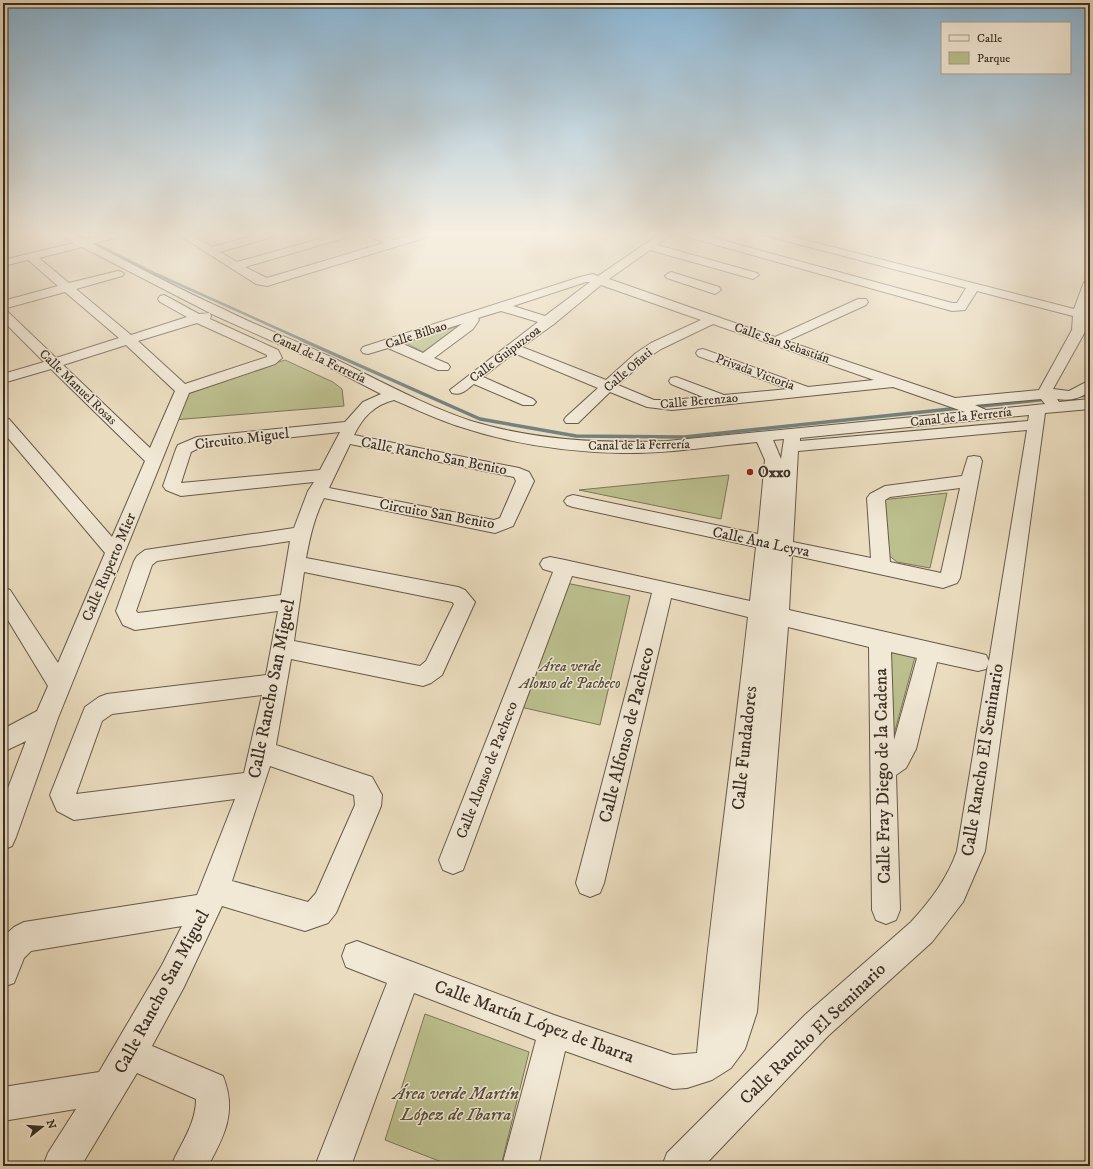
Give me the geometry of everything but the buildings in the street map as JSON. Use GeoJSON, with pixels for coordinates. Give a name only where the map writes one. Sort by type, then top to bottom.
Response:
{"type":"FeatureCollection","features":[{"type":"Feature","properties":{"kind":"street"},"geometry":{"type":"LineString","coordinates":[[3,305],[68,288],[129,340],[183,390],[275,358],[273,353],[198,318],[152,292]]}},
{"type":"Feature","properties":{"kind":"street","name":"Canal de la Ferrería"},"geometry":{"type":"LineString","coordinates":[[174,288],[218,312],[357,375],[395,394],[473,426],[528,439],[555,443],[603,447],[645,447],[763,436],[792,440],[989,415],[1046,406],[1090,404]]}},
{"type":"Feature","properties":{"kind":"street","name":"Calle Bilbao"},"geometry":{"type":"LineString","coordinates":[[368,350],[559,288]]}},
{"type":"Feature","properties":{"kind":"street","name":"Calle Guipuzcoa"},"geometry":{"type":"LineString","coordinates":[[457,390],[549,321],[591,288]]}},
{"type":"Feature","properties":{"kind":"street","name":"Calle San Sebastián"},"geometry":{"type":"LineString","coordinates":[[622,288],[989,415]]}},
{"type":"Feature","properties":{"kind":"street"},"geometry":{"type":"LineString","coordinates":[[708,288],[715,290]]}},
{"type":"Feature","properties":{"kind":"street"},"geometry":{"type":"LineString","coordinates":[[887,288],[959,307],[973,288]]}},
{"type":"Feature","properties":{"kind":"street"},"geometry":{"type":"LineString","coordinates":[[975,288],[1079,314]]}},
{"type":"Feature","properties":{"kind":"street","name":"Calle Rancho El Seminario"},"geometry":{"type":"LineString","coordinates":[[680,1166],[817,1025],[917,935],[938,914],[962,875],[971,851],[1046,406],[1048,384],[1079,330],[1079,314],[1088,288]]}},
{"type":"Feature","properties":{"kind":"street"},"geometry":{"type":"LineString","coordinates":[[776,341],[862,302]]}},
{"type":"Feature","properties":{"kind":"street"},"geometry":{"type":"LineString","coordinates":[[502,307],[549,321]]}},
{"type":"Feature","properties":{"kind":"street"},"geometry":{"type":"LineString","coordinates":[[3,379],[218,312]]}},
{"type":"Feature","properties":{"kind":"street","name":"Calle Manuel Rosas"},"geometry":{"type":"LineString","coordinates":[[3,314],[153,460]]}},
{"type":"Feature","properties":{"kind":"street"},"geometry":{"type":"LineString","coordinates":[[423,359],[472,323],[473,316]]}},
{"type":"Feature","properties":{"kind":"street","name":"Calle Oñati"},"geometry":{"type":"LineString","coordinates":[[572,420],[648,351],[712,319]]}},
{"type":"Feature","properties":{"kind":"street"},"geometry":{"type":"LineString","coordinates":[[389,343],[442,367]]}},
{"type":"Feature","properties":{"kind":"street","name":"Calle Berenzao"},"geometry":{"type":"LineString","coordinates":[[513,348],[652,404],[672,405],[896,383]]}},
{"type":"Feature","properties":{"kind":"street","name":"Privada Victoria"},"geometry":{"type":"LineString","coordinates":[[703,353],[807,391]]}},
{"type":"Feature","properties":{"kind":"street","name":"Calle Rancho San Miguel"},"geometry":{"type":"LineString","coordinates":[[350,428],[358,399],[357,375]]}},
{"type":"Feature","properties":{"kind":"street"},"geometry":{"type":"LineString","coordinates":[[474,378],[528,402]]}},
{"type":"Feature","properties":{"kind":"street"},"geometry":{"type":"LineString","coordinates":[[676,381],[722,400]]}},
{"type":"Feature","properties":{"kind":"street"},"geometry":{"type":"LineString","coordinates":[[792,440],[1046,406],[1078,394],[1090,384]]}},
{"type":"Feature","properties":{"kind":"street","name":"Calle Ruperto Mier"},"geometry":{"type":"LineString","coordinates":[[3,837],[46,718],[183,390]]}},
{"type":"Feature","properties":{"kind":"street","name":"Calle Rancho San Miguel"},"geometry":{"type":"LineString","coordinates":[[61,1166],[130,1053],[211,899],[253,784],[262,752],[276,684],[302,534],[321,483],[350,428],[368,405],[378,399],[395,394]]}},
{"type":"Feature","properties":{"kind":"street"},"geometry":{"type":"LineString","coordinates":[[952,402],[1046,406]]}},
{"type":"Feature","properties":{"kind":"street"},"geometry":{"type":"LineString","coordinates":[[3,422],[115,552]]}},
{"type":"Feature","properties":{"kind":"street","name":"Calle Rancho San Benito"},"geometry":{"type":"LineString","coordinates":[[350,428],[518,473],[523,476]]}},
{"type":"Feature","properties":{"kind":"street","name":"Circuito Miguel"},"geometry":{"type":"LineString","coordinates":[[321,483],[181,490],[172,486],[184,449],[197,442],[350,428]]}},
{"type":"Feature","properties":{"kind":"street","name":"Calle Fundadores"},"geometry":{"type":"LineString","coordinates":[[763,436],[773,466],[775,545]]}},
{"type":"Feature","properties":{"kind":"street","name":"Calle Fundadores"},"geometry":{"type":"LineString","coordinates":[[712,1062],[721,1055],[734,1039],[738,1031],[741,1012],[755,751],[775,545],[792,440]]}},
{"type":"Feature","properties":{"kind":"street"},"geometry":{"type":"LineString","coordinates":[[882,568],[876,498],[885,492],[970,481],[974,461]]}},
{"type":"Feature","properties":{"kind":"street","name":"Circuito San Benito"},"geometry":{"type":"LineString","coordinates":[[321,483],[495,527],[507,522],[525,481],[523,476]]}},
{"type":"Feature","properties":{"kind":"street","name":"Calle Ana Leyva"},"geometry":{"type":"LineString","coordinates":[[573,501],[943,581],[948,579],[970,481]]}},
{"type":"Feature","properties":{"kind":"street"},"geometry":{"type":"LineString","coordinates":[[289,602],[135,622],[130,619],[126,611],[144,561],[152,555],[302,534]]}},
{"type":"Feature","properties":{"kind":"street"},"geometry":{"type":"LineString","coordinates":[[282,648],[423,676],[434,668],[465,602],[458,595],[296,563]]}},
{"type":"Feature","properties":{"kind":"street","name":"Calle Alonso de Pacheco"},"geometry":{"type":"LineString","coordinates":[[453,860],[557,565],[663,588]]}},
{"type":"Feature","properties":{"kind":"street"},"geometry":{"type":"LineString","coordinates":[[663,588],[880,641],[978,662]]}},
{"type":"Feature","properties":{"kind":"street","name":"Calle Alfonso de Pacheco"},"geometry":{"type":"LineString","coordinates":[[590,883],[663,588]]}},
{"type":"Feature","properties":{"kind":"street"},"geometry":{"type":"LineString","coordinates":[[3,594],[60,686]]}},
{"type":"Feature","properties":{"kind":"street","name":"Calle Fray Diego de la Cadena"},"geometry":{"type":"LineString","coordinates":[[880,641],[886,910]]}},
{"type":"Feature","properties":{"kind":"street"},"geometry":{"type":"LineString","coordinates":[[884,769],[897,760],[904,749],[929,652]]}},
{"type":"Feature","properties":{"kind":"street"},"geometry":{"type":"LineString","coordinates":[[253,784],[74,807],[68,805],[63,795],[92,714],[101,706],[106,704],[276,684]]}},
{"type":"Feature","properties":{"kind":"street"},"geometry":{"type":"LineString","coordinates":[[3,741],[46,718]]}},
{"type":"Feature","properties":{"kind":"street","name":"Calle Fundadores"},"geometry":{"type":"LineString","coordinates":[[712,1062],[722,945],[755,751]]}},
{"type":"Feature","properties":{"kind":"street"},"geometry":{"type":"LineString","coordinates":[[3,972],[13,948],[24,937],[211,899],[305,917],[313,916],[320,912],[326,903],[368,806],[370,795],[363,786],[262,752]]}},
{"type":"Feature","properties":{"kind":"street","name":"Calle Martín López de Ibarra"},"geometry":{"type":"LineString","coordinates":[[357,956],[554,1031],[673,1072],[686,1072],[712,1062]]}},
{"type":"Feature","properties":{"kind":"street"},"geometry":{"type":"LineString","coordinates":[[333,1166],[405,975]]}},
{"type":"Feature","properties":{"kind":"street"},"geometry":{"type":"LineString","coordinates":[[520,1166],[554,1031]]}},
{"type":"Feature","properties":{"kind":"street"},"geometry":{"type":"LineString","coordinates":[[130,1053],[211,1088],[214,1099],[211,1122],[189,1166]]}},
{"type":"Feature","properties":{"kind":"street"},"geometry":{"type":"LineString","coordinates":[[3,1104],[110,1087]]}},
{"type":"Feature","properties":{"kind":"green space"},"geometry":{"type":"Polygon","coordinates":[[[458,326],[423,352],[406,343],[458,326]]]}},
{"type":"Feature","properties":{"kind":"green space"},"geometry":{"type":"Polygon","coordinates":[[[285,360],[333,382],[342,389],[344,406],[173,420],[184,391],[285,360]]]}},
{"type":"Feature","properties":{"kind":"green space"},"geometry":{"type":"Polygon","coordinates":[[[729,475],[721,519],[579,490],[729,475]]]}},
{"type":"Feature","properties":{"kind":"green space"},"geometry":{"type":"Polygon","coordinates":[[[947,493],[930,568],[897,562],[882,550],[881,500],[947,493]]]}},
{"type":"Feature","properties":{"kind":"green space","name":"Área verde Alonso de Pacheco"},"geometry":{"type":"Polygon","coordinates":[[[561,582],[630,596],[600,725],[516,706],[561,582]]]}},
{"type":"Feature","properties":{"kind":"green space"},"geometry":{"type":"Polygon","coordinates":[[[880,649],[915,657],[893,738],[880,649]]]}},
{"type":"Feature","properties":{"kind":"green space","name":"Área verde Martín López de Ibarra"},"geometry":{"type":"Polygon","coordinates":[[[425,1014],[529,1052],[501,1166],[452,1166],[385,1140],[425,1014]]]}},
{"type":"Feature","properties":{"kind":"waterway"},"geometry":{"type":"LineString","coordinates":[[186,288],[305,341]]}},
{"type":"Feature","properties":{"kind":"waterway"},"geometry":{"type":"LineString","coordinates":[[302,340],[480,419],[576,436],[684,437],[960,408]]}},
{"type":"Feature","properties":{"kind":"waterway"},"geometry":{"type":"LineString","coordinates":[[1077,396],[1090,395]]}},
{"type":"Feature","properties":{"kind":"waterway"},"geometry":{"type":"LineString","coordinates":[[973,407],[1048,399]]}},
{"type":"Feature","properties":{"kind":"place","name":"Oxxo"},"geometry":{"type":"Point","coordinates":[750,472]}}]}
